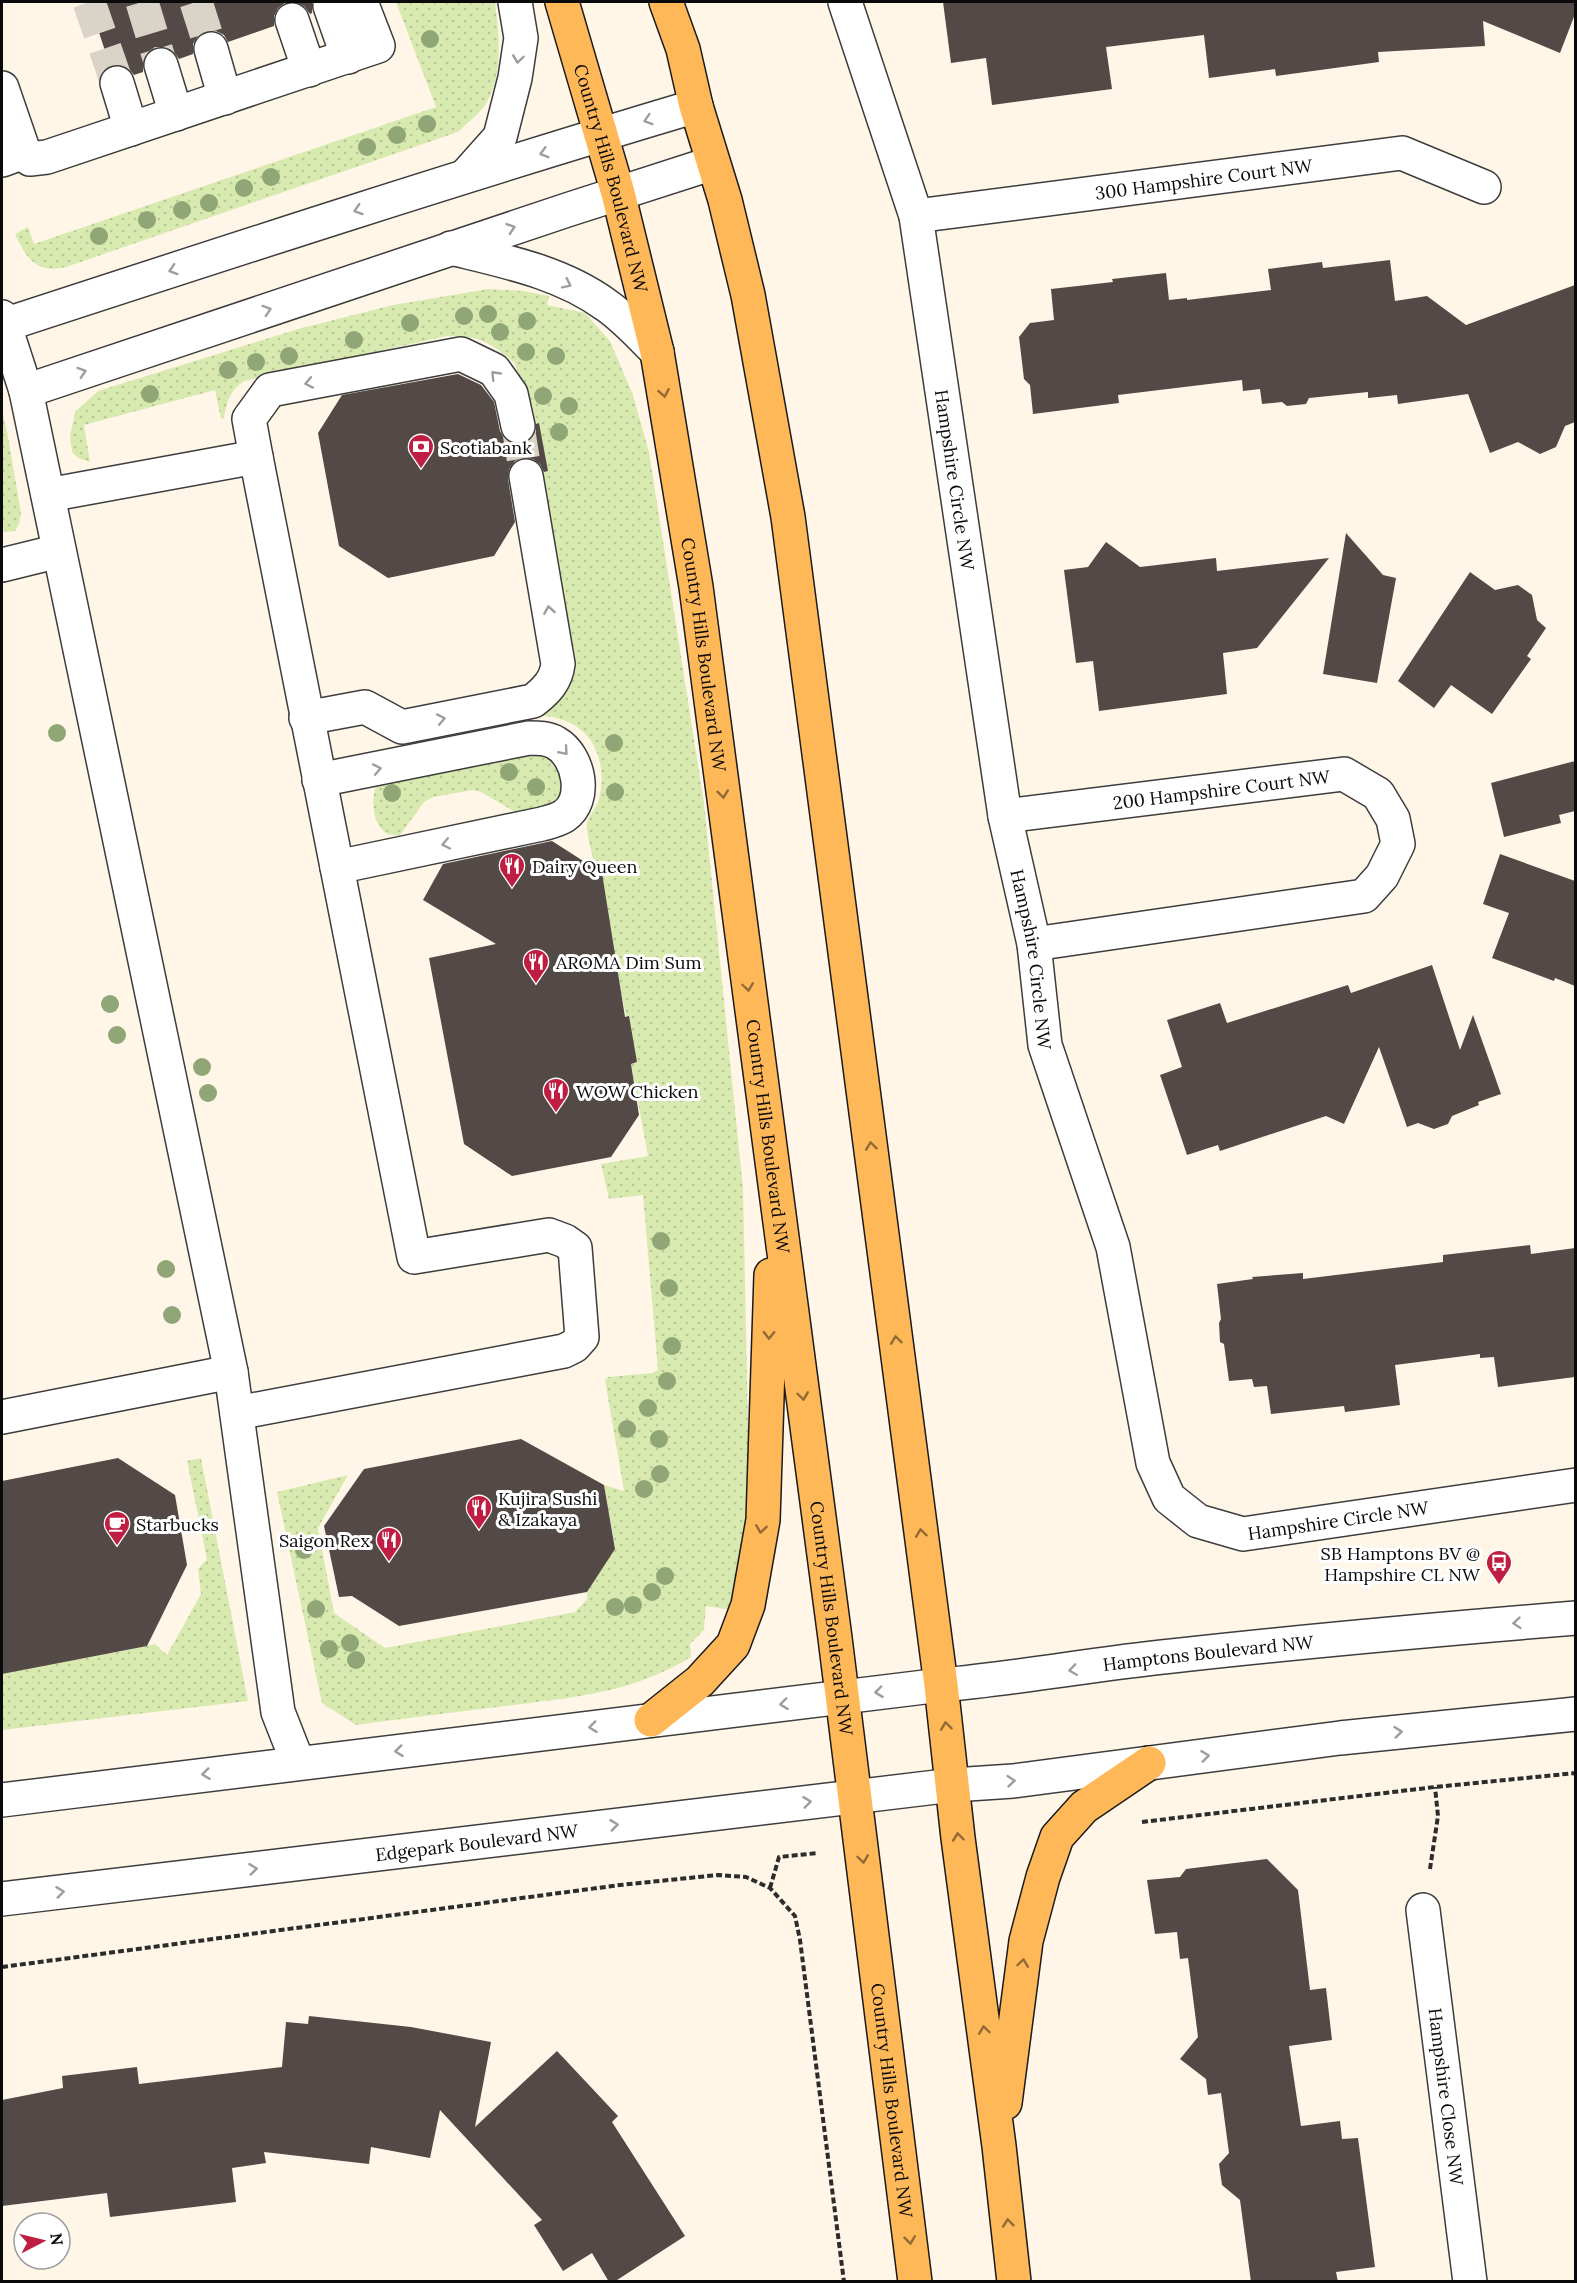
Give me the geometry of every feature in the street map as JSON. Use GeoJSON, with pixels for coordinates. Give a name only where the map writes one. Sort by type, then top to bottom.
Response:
{"type":"FeatureCollection","features":[{"type":"Feature","properties":{"kind":"main road","name":"Country Hills Boulevard NW"},"geometry":{"type":"LineString","coordinates":[[562,2],[618,193],[657,352],[696,587],[842,1697],[915,2282]]}},
{"type":"Feature","properties":{"kind":"main road"},"geometry":{"type":"LineString","coordinates":[[666,2],[683,49],[696,106],[748,295],[788,517],[941,1685],[1014,2282]]}},
{"type":"Feature","properties":{"kind":"main road"},"geometry":{"type":"LineString","coordinates":[[651,1720],[700,1681],[733,1645],[748,1605],[763,1520],[773,1171]]}},
{"type":"Feature","properties":{"kind":"main road"},"geometry":{"type":"LineString","coordinates":[[999,2146],[1026,1941],[1042,1877],[1057,1837],[1084,1807],[1149,1763]]}},
{"type":"Feature","properties":{"kind":"street"},"geometry":{"type":"LineString","coordinates":[[467,174],[500,137],[515,78],[521,38],[515,2]]}},
{"type":"Feature","properties":{"kind":"street","name":"Hampshire Circle NW"},"geometry":{"type":"LineString","coordinates":[[845,2],[916,216],[1005,816],[1034,944],[1045,1045],[1113,1247],[1153,1463],[1169,1498],[1198,1521],[1243,1534],[1575,1485]]}},
{"type":"Feature","properties":{"kind":"street"},"geometry":{"type":"LineString","coordinates":[[2,88],[13,156],[30,159],[47,158],[378,46],[346,4]]}},
{"type":"Feature","properties":{"kind":"street"},"geometry":{"type":"LineString","coordinates":[[292,20],[309,70]]}},
{"type":"Feature","properties":{"kind":"street"},"geometry":{"type":"LineString","coordinates":[[211,50],[225,98]]}},
{"type":"Feature","properties":{"kind":"street"},"geometry":{"type":"LineString","coordinates":[[161,66],[176,114]]}},
{"type":"Feature","properties":{"kind":"street"},"geometry":{"type":"LineString","coordinates":[[117,83],[131,129]]}},
{"type":"Feature","properties":{"kind":"street"},"geometry":{"type":"LineString","coordinates":[[298,1763],[278,1712],[231,1372],[26,391],[3,321],[467,174],[548,152],[696,106]]}},
{"type":"Feature","properties":{"kind":"street","name":"300 Hampshire Court NW"},"geometry":{"type":"LineString","coordinates":[[916,216],[1402,153],[1484,187]]}},
{"type":"Feature","properties":{"kind":"street"},"geometry":{"type":"LineString","coordinates":[[26,391],[451,248],[713,163]]}},
{"type":"Feature","properties":{"kind":"street"},"geometry":{"type":"LineString","coordinates":[[451,248],[530,267],[568,284],[606,304],[657,352]]}},
{"type":"Feature","properties":{"kind":"street"},"geometry":{"type":"LineString","coordinates":[[237,1413],[564,1351],[574,1346],[582,1337],[575,1248],[565,1241],[549,1235],[414,1257],[306,718],[249,419],[270,390],[461,354],[494,370],[511,394],[518,426]]}},
{"type":"Feature","properties":{"kind":"street"},"geometry":{"type":"LineString","coordinates":[[48,495],[256,457]]}},
{"type":"Feature","properties":{"kind":"street"},"geometry":{"type":"LineString","coordinates":[[306,718],[365,707],[402,727],[533,701],[542,694],[557,674],[558,664],[526,476]]}},
{"type":"Feature","properties":{"kind":"street"},"geometry":{"type":"LineString","coordinates":[[2,565],[59,551]]}},
{"type":"Feature","properties":{"kind":"street"},"geometry":{"type":"LineString","coordinates":[[319,780],[529,738],[543,738],[557,743],[567,753],[578,780],[577,796],[572,808],[563,817],[542,824],[337,867]]}},
{"type":"Feature","properties":{"kind":"street","name":"200 Hampshire Court NW"},"geometry":{"type":"LineString","coordinates":[[1005,816],[1344,774],[1378,794],[1393,819],[1398,844],[1382,876],[1364,896],[1034,944]]}},
{"type":"Feature","properties":{"kind":"street"},"geometry":{"type":"LineString","coordinates":[[2,1417],[231,1372]]}},
{"type":"Feature","properties":{"kind":"street","name":"Hamptons Boulevard NW"},"geometry":{"type":"LineString","coordinates":[[842,1697],[1001,1680],[1168,1656],[1575,1618]]}},
{"type":"Feature","properties":{"kind":"street"},"geometry":{"type":"LineString","coordinates":[[2,1800],[842,1697]]}},
{"type":"Feature","properties":{"kind":"street"},"geometry":{"type":"LineString","coordinates":[[953,1785],[1013,1781],[1340,1738],[1575,1714]]}},
{"type":"Feature","properties":{"kind":"street","name":"Edgepark Boulevard NW"},"geometry":{"type":"LineString","coordinates":[[2,1899],[953,1785]]}},
{"type":"Feature","properties":{"kind":"street","name":"Hampshire Close NW"},"geometry":{"type":"LineString","coordinates":[[1423,1910],[1470,2282]]}},
{"type":"Feature","properties":{"kind":"path"},"geometry":{"type":"LineString","coordinates":[[1132,1823],[1575,1773]]}},
{"type":"Feature","properties":{"kind":"path"},"geometry":{"type":"LineString","coordinates":[[1423,1910],[1438,1816],[1435,1787]]}},
{"type":"Feature","properties":{"kind":"path"},"geometry":{"type":"LineString","coordinates":[[771,1888],[779,1857]]}},
{"type":"Feature","properties":{"kind":"path"},"geometry":{"type":"LineString","coordinates":[[2,1967],[620,1885],[718,1875],[746,1877],[771,1888],[795,1916],[844,2282]]}},
{"type":"Feature","properties":{"kind":"green space"},"geometry":{"type":"Polygon","coordinates":[[[396,2],[495,2],[499,53],[496,78],[487,102],[478,114],[458,132],[66,267],[56,269],[40,266],[33,262],[23,250],[15,234],[28,227],[34,244],[436,107],[396,2]]]}},
{"type":"Feature","properties":{"kind":"green space"},"geometry":{"type":"Polygon","coordinates":[[[488,289],[524,291],[549,296],[547,305],[585,313],[610,341],[633,395],[649,452],[704,803],[743,1189],[749,1472],[744,1541],[730,1610],[706,1606],[704,1630],[690,1644],[691,1657],[668,1669],[646,1679],[602,1692],[356,1725],[322,1703],[277,1492],[348,1475],[318,1528],[334,1613],[385,1648],[575,1612],[587,1599],[587,1592],[615,1547],[604,1485],[624,1491],[605,1380],[608,1377],[652,1373],[658,1370],[643,1195],[609,1199],[601,1164],[648,1156],[631,1064],[637,1062],[621,991],[599,871],[595,869],[587,832],[588,821],[599,799],[601,768],[592,742],[584,732],[573,724],[543,716],[543,713],[566,688],[575,655],[515,363],[498,350],[477,339],[447,336],[244,381],[232,393],[224,418],[221,419],[215,390],[84,425],[90,462],[78,458],[72,452],[70,436],[75,412],[98,391],[298,329],[393,305],[488,289]]]}},
{"type":"Feature","properties":{"kind":"green space"},"geometry":{"type":"Polygon","coordinates":[[[2,411],[21,513],[15,531],[4,532],[2,521],[2,411]]]}},
{"type":"Feature","properties":{"kind":"green space"},"geometry":{"type":"Polygon","coordinates":[[[542,748],[561,757],[562,795],[551,804],[515,812],[481,792],[473,790],[433,797],[424,802],[400,835],[385,832],[376,819],[373,802],[376,786],[386,780],[542,748]]]}},
{"type":"Feature","properties":{"kind":"green space"},"geometry":{"type":"Polygon","coordinates":[[[201,1458],[248,1701],[2,1730],[2,1674],[79,1658],[110,1644],[113,1653],[155,1644],[167,1655],[201,1594],[198,1569],[207,1559],[187,1461],[201,1458]]]}},
{"type":"Feature","properties":{"kind":"building"},"geometry":{"type":"Polygon","coordinates":[[[89,2],[296,2],[285,3],[278,8],[274,16],[274,26],[228,42],[224,35],[216,31],[205,31],[193,44],[193,54],[179,59],[173,51],[166,47],[155,47],[143,60],[143,72],[134,75],[122,65],[110,66],[89,2]]]}},
{"type":"Feature","properties":{"kind":"building"},"geometry":{"type":"Polygon","coordinates":[[[296,2],[312,2],[312,13],[310,14],[304,6],[296,2]]]}},
{"type":"Feature","properties":{"kind":"building"},"geometry":{"type":"Polygon","coordinates":[[[943,2],[1575,2],[1575,14],[1560,53],[1483,21],[1485,46],[1378,52],[1379,62],[1276,76],[1275,69],[1209,78],[1204,35],[1106,47],[1112,89],[992,105],[986,58],[951,63],[943,2]]]}},
{"type":"Feature","properties":{"kind":"building"},"geometry":{"type":"Polygon","coordinates":[[[1390,260],[1395,301],[1427,296],[1466,325],[1575,285],[1575,422],[1565,426],[1556,447],[1540,454],[1518,442],[1490,453],[1468,394],[1398,404],[1397,395],[1368,398],[1368,392],[1309,398],[1306,404],[1287,406],[1282,402],[1262,404],[1260,389],[1243,391],[1242,380],[1118,395],[1119,403],[1033,414],[1030,385],[1024,379],[1019,337],[1030,323],[1054,320],[1051,289],[1166,273],[1169,300],[1187,298],[1187,300],[1271,290],[1268,269],[1322,262],[1323,268],[1390,260]]]}},
{"type":"Feature","properties":{"kind":"building","name":"Scotiabank"},"geometry":{"type":"Polygon","coordinates":[[[458,374],[481,385],[494,402],[500,431],[512,444],[521,444],[530,440],[536,432],[536,424],[539,423],[548,471],[544,472],[540,464],[533,459],[523,458],[515,461],[509,469],[508,479],[515,522],[494,556],[388,578],[339,546],[318,433],[342,395],[458,374]]]}},
{"type":"Feature","properties":{"kind":"building"},"geometry":{"type":"Polygon","coordinates":[[[1346,533],[1383,575],[1396,578],[1377,683],[1323,674],[1346,533]]]}},
{"type":"Feature","properties":{"kind":"building"},"geometry":{"type":"Polygon","coordinates":[[[1106,542],[1140,567],[1216,558],[1217,571],[1329,558],[1257,648],[1223,653],[1227,694],[1099,711],[1093,661],[1076,663],[1064,570],[1088,567],[1106,542]]]}},
{"type":"Feature","properties":{"kind":"building"},"geometry":{"type":"Polygon","coordinates":[[[1470,572],[1495,590],[1518,585],[1532,595],[1537,620],[1546,628],[1527,656],[1531,659],[1492,714],[1451,685],[1434,708],[1398,681],[1470,572]]]}},
{"type":"Feature","properties":{"kind":"building"},"geometry":{"type":"Polygon","coordinates":[[[1575,761],[1575,811],[1559,815],[1561,823],[1504,837],[1491,783],[1575,761]]]}},
{"type":"Feature","properties":{"kind":"building"},"geometry":{"type":"Polygon","coordinates":[[[552,841],[602,873],[625,1017],[629,1016],[637,1062],[631,1064],[639,1115],[611,1157],[512,1176],[464,1144],[429,958],[496,944],[423,900],[443,864],[552,841]]]}},
{"type":"Feature","properties":{"kind":"building"},"geometry":{"type":"Polygon","coordinates":[[[1500,854],[1575,881],[1575,986],[1555,978],[1554,981],[1492,958],[1509,913],[1483,904],[1500,854]]]}},
{"type":"Feature","properties":{"kind":"building"},"geometry":{"type":"Polygon","coordinates":[[[1432,965],[1460,1050],[1473,1015],[1501,1094],[1478,1102],[1479,1105],[1452,1116],[1448,1124],[1434,1129],[1418,1123],[1407,1127],[1379,1047],[1344,1124],[1326,1116],[1220,1151],[1218,1145],[1187,1155],[1160,1075],[1182,1067],[1167,1020],[1220,1003],[1227,1023],[1348,985],[1351,993],[1432,965]]]}},
{"type":"Feature","properties":{"kind":"building"},"geometry":{"type":"Polygon","coordinates":[[[1530,1245],[1531,1254],[1575,1248],[1575,1377],[1498,1387],[1494,1357],[1480,1358],[1480,1354],[1395,1365],[1400,1405],[1345,1412],[1344,1406],[1271,1414],[1267,1386],[1254,1387],[1252,1379],[1229,1381],[1224,1344],[1220,1342],[1219,1323],[1221,1319],[1217,1284],[1253,1279],[1252,1277],[1303,1273],[1303,1279],[1443,1262],[1443,1255],[1530,1245]]]}},
{"type":"Feature","properties":{"kind":"building"},"geometry":{"type":"Polygon","coordinates":[[[521,1439],[604,1485],[615,1549],[587,1592],[399,1626],[352,1596],[339,1597],[324,1526],[364,1469],[521,1439]]]}},
{"type":"Feature","properties":{"kind":"building"},"geometry":{"type":"Polygon","coordinates":[[[118,1458],[175,1495],[187,1565],[147,1646],[2,1674],[2,1481],[118,1458]]]}},
{"type":"Feature","properties":{"kind":"building"},"geometry":{"type":"Polygon","coordinates":[[[1267,1859],[1298,1890],[1310,1990],[1326,1988],[1332,2040],[1289,2046],[1301,2126],[1340,2121],[1342,2139],[1358,2138],[1375,2267],[1336,2272],[1338,2282],[1251,2282],[1240,2200],[1222,2185],[1219,2164],[1229,2153],[1221,2093],[1208,2095],[1206,2079],[1180,2059],[1198,2037],[1188,1958],[1180,1959],[1177,1932],[1155,1934],[1147,1880],[1180,1877],[1186,1869],[1267,1859]]]}},
{"type":"Feature","properties":{"kind":"building"},"geometry":{"type":"Polygon","coordinates":[[[309,2016],[411,2027],[491,2042],[475,2127],[557,2051],[618,2116],[612,2122],[685,2236],[614,2282],[609,2282],[592,2253],[563,2271],[534,2225],[542,2220],[440,2110],[430,2158],[371,2147],[369,2164],[264,2152],[266,2163],[232,2168],[236,2202],[110,2217],[107,2193],[2,2206],[2,2100],[63,2088],[62,2076],[137,2067],[139,2084],[282,2067],[286,2022],[308,2024],[309,2016]]]}},
{"type":"Feature","properties":{"kind":"tunnel"},"geometry":{"type":"LineString","coordinates":[[89,2],[117,83]]}},
{"type":"Feature","properties":{"kind":"tunnel"},"geometry":{"type":"LineString","coordinates":[[142,2],[161,65]]}},
{"type":"Feature","properties":{"kind":"tunnel"},"geometry":{"type":"LineString","coordinates":[[196,2],[211,49]]}},
{"type":"Feature","properties":{"kind":"tunnel"},"geometry":{"type":"LineString","coordinates":[[518,426],[526,476]]}},
{"type":"Feature","properties":{"kind":"place","name":"Scotiabank"},"geometry":{"type":"Point","coordinates":[421,470]}},
{"type":"Feature","properties":{"kind":"place","name":"Dairy Queen"},"geometry":{"type":"Point","coordinates":[512,889]}},
{"type":"Feature","properties":{"kind":"place","name":"AROMA Dim Sum"},"geometry":{"type":"Point","coordinates":[536,985]}},
{"type":"Feature","properties":{"kind":"place","name":"WOW Chicken"},"geometry":{"type":"Point","coordinates":[556,1114]}},
{"type":"Feature","properties":{"kind":"place","name":"Kujira Sushi & Izakaya"},"geometry":{"type":"Point","coordinates":[479,1531]}},
{"type":"Feature","properties":{"kind":"place","name":"Starbucks"},"geometry":{"type":"Point","coordinates":[117,1547]}},
{"type":"Feature","properties":{"kind":"place","name":"Saigon Rex"},"geometry":{"type":"Point","coordinates":[389,1563]}},
{"type":"Feature","properties":{"kind":"place","name":"SB Hamptons BV @ Hampshire CL NW"},"geometry":{"type":"Point","coordinates":[1499,1586]}}]}
